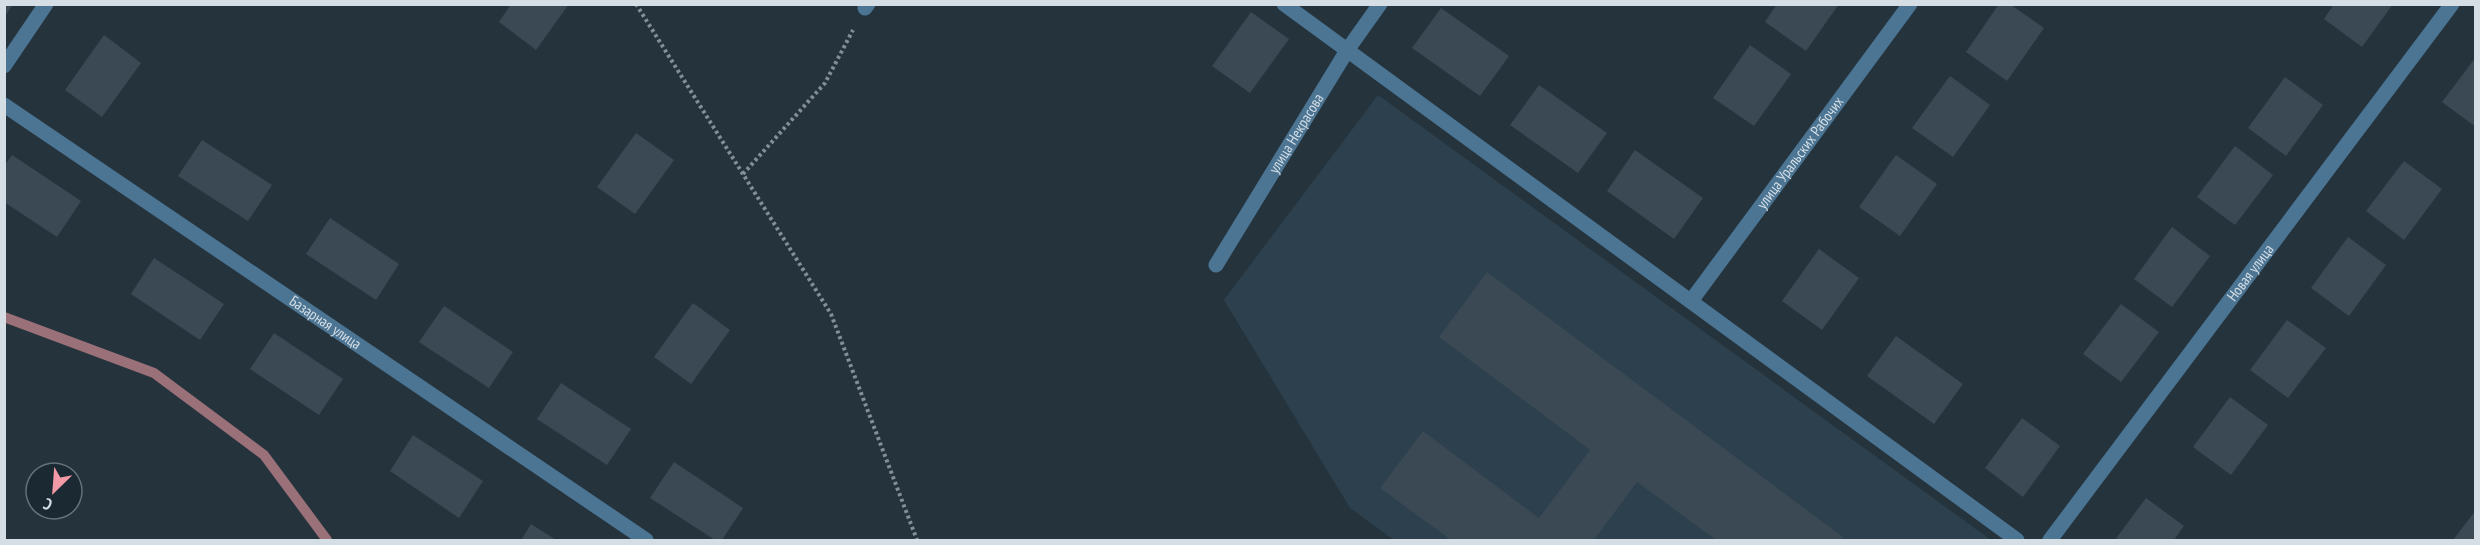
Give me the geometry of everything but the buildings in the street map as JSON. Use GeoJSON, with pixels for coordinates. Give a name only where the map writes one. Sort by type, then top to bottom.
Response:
{"type":"FeatureCollection","features":[{"type":"Feature","properties":{"kind":"street"},"geometry":{"type":"LineString","coordinates":[[4,66],[46,4]]}},
{"type":"Feature","properties":{"kind":"street"},"geometry":{"type":"LineString","coordinates":[[1284,4],[2017,540]]}},
{"type":"Feature","properties":{"kind":"street","name":"улица Некрасова"},"geometry":{"type":"LineString","coordinates":[[1216,265],[1348,49],[1380,4]]}},
{"type":"Feature","properties":{"kind":"street","name":"улица Уральских Рабочих"},"geometry":{"type":"LineString","coordinates":[[1691,301],[1910,4]]}},
{"type":"Feature","properties":{"kind":"street","name":"Новая улица"},"geometry":{"type":"LineString","coordinates":[[2050,540],[2452,4]]}},
{"type":"Feature","properties":{"kind":"street","name":"Базарная улица"},"geometry":{"type":"LineString","coordinates":[[4,105],[646,540]]}},
{"type":"Feature","properties":{"kind":"path"},"geometry":{"type":"LineString","coordinates":[[636,4],[831,314],[917,540]]}},
{"type":"Feature","properties":{"kind":"path"},"geometry":{"type":"LineString","coordinates":[[743,174],[825,83],[866,6]]}},
{"type":"Feature","properties":{"kind":"shaded area"},"geometry":{"type":"Polygon","coordinates":[[[1378,95],[1991,540],[1394,540],[1350,508],[1224,300],[1378,95]]]}},
{"type":"Feature","properties":{"kind":"waterway"},"geometry":{"type":"LineString","coordinates":[[4,317],[154,373],[264,455],[327,540]]}}]}
